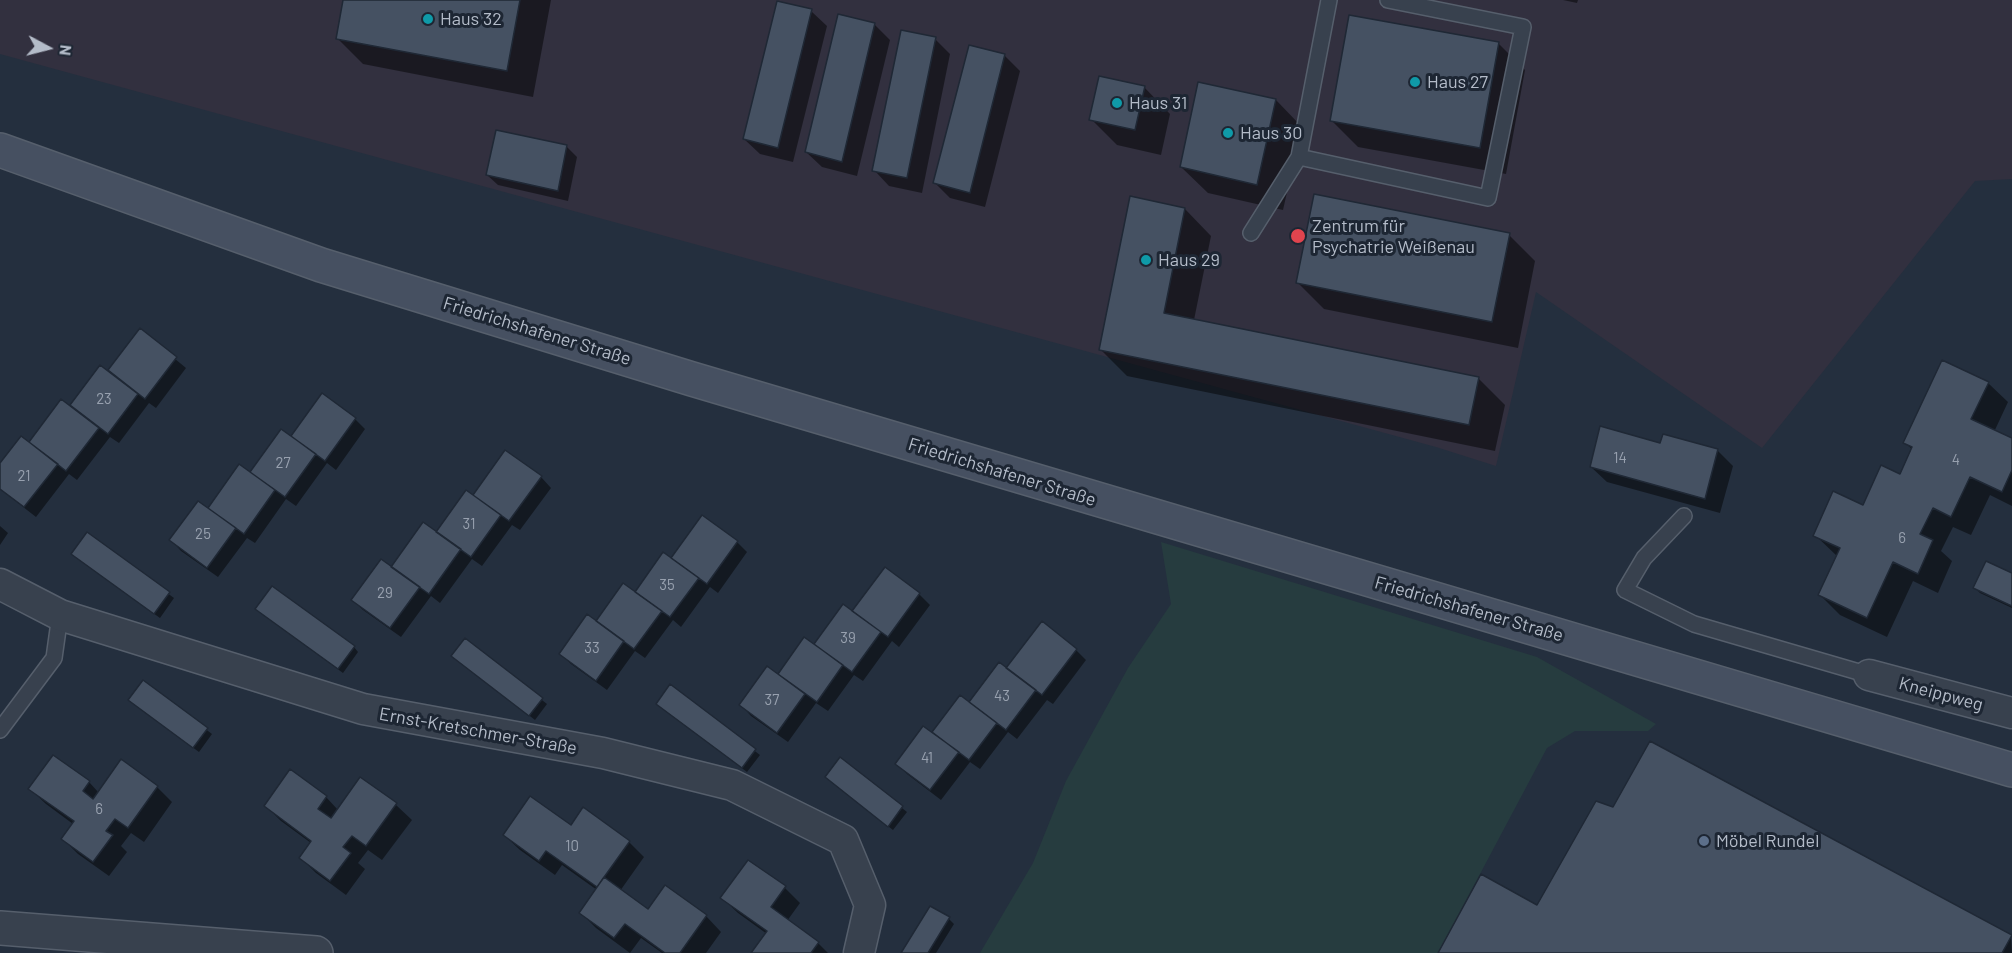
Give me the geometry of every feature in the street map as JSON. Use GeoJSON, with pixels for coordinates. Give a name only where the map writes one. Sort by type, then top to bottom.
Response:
{"type":"FeatureCollection","features":[{"type":"Feature","properties":{"kind":"main road","name":"Friedrichshafener Straße"},"geometry":{"type":"LineString","coordinates":[[0,150],[321,265],[613,355],[2008,771]]}},
{"type":"Feature","properties":{"kind":"street","name":"Ernst-Kretschmer-Straße"},"geometry":{"type":"LineString","coordinates":[[0,584],[60,615],[363,710],[603,753],[732,785],[843,840],[870,906],[860,953]]}},
{"type":"Feature","properties":{"kind":"street","name":"Kneippweg"},"geometry":{"type":"LineString","coordinates":[[1869,675],[2012,714]]}},
{"type":"Feature","properties":{"kind":"street"},"geometry":{"type":"LineString","coordinates":[[0,928],[316,953]]}},
{"type":"Feature","properties":{"kind":"lane"},"geometry":{"type":"LineString","coordinates":[[1251,233],[1299,157],[1329,0]]}},
{"type":"Feature","properties":{"kind":"lane"},"geometry":{"type":"LineString","coordinates":[[1299,157],[1488,198],[1523,27],[1390,0]]}},
{"type":"Feature","properties":{"kind":"lane"},"geometry":{"type":"LineString","coordinates":[[1684,516],[1644,558],[1625,590],[1694,624],[1869,675]]}},
{"type":"Feature","properties":{"kind":"lane"},"geometry":{"type":"LineString","coordinates":[[0,730],[54,658],[60,615]]}},
{"type":"Feature","properties":{"kind":"shaded area","name":"Zentrum für Psychatrie Weißenau"},"geometry":{"type":"Polygon","coordinates":[[[0,0],[2012,0],[2012,179],[1975,181],[1762,448],[1536,292],[1496,466],[1436,447],[0,54],[0,0]]]}},
{"type":"Feature","properties":{"kind":"green space"},"geometry":{"type":"Polygon","coordinates":[[[1161,542],[1537,657],[1656,724],[1648,731],[1575,731],[1547,748],[1438,953],[980,953],[1033,863],[1066,781],[1128,668],[1171,604],[1161,542]]]}},
{"type":"Feature","properties":{"kind":"building","name":"Haus 32"},"geometry":{"type":"Polygon","coordinates":[[[343,0],[520,0],[507,71],[336,39],[343,0]]]}},
{"type":"Feature","properties":{"kind":"building"},"geometry":{"type":"Polygon","coordinates":[[[777,1],[812,9],[778,148],[743,139],[777,1]]]}},
{"type":"Feature","properties":{"kind":"building"},"geometry":{"type":"Polygon","coordinates":[[[838,14],[875,23],[842,162],[805,152],[838,14]]]}},
{"type":"Feature","properties":{"kind":"building","name":"Haus 27"},"geometry":{"type":"Polygon","coordinates":[[[1349,15],[1499,42],[1480,148],[1330,121],[1349,15]]]}},
{"type":"Feature","properties":{"kind":"building"},"geometry":{"type":"Polygon","coordinates":[[[901,30],[936,37],[907,178],[872,171],[901,30]]]}},
{"type":"Feature","properties":{"kind":"building"},"geometry":{"type":"Polygon","coordinates":[[[969,45],[1005,54],[970,193],[933,183],[969,45]]]}},
{"type":"Feature","properties":{"kind":"building","name":"Haus 31"},"geometry":{"type":"Polygon","coordinates":[[[1099,76],[1145,86],[1135,130],[1089,120],[1099,76]]]}},
{"type":"Feature","properties":{"kind":"building","name":"Haus 30"},"geometry":{"type":"Polygon","coordinates":[[[1198,82],[1276,99],[1257,185],[1180,167],[1198,82]]]}},
{"type":"Feature","properties":{"kind":"building"},"geometry":{"type":"Polygon","coordinates":[[[496,130],[567,145],[558,191],[486,175],[496,130]]]}},
{"type":"Feature","properties":{"kind":"building"},"geometry":{"type":"Polygon","coordinates":[[[1314,194],[1510,233],[1492,322],[1296,283],[1314,194]]]}},
{"type":"Feature","properties":{"kind":"building","name":"Haus 29"},"geometry":{"type":"Polygon","coordinates":[[[1130,196],[1185,208],[1164,313],[1479,377],[1469,425],[1099,350],[1130,196]]]}},
{"type":"Feature","properties":{"kind":"building"},"geometry":{"type":"Polygon","coordinates":[[[140,328],[177,357],[145,399],[108,370],[140,328]]]}},
{"type":"Feature","properties":{"kind":"building"},"geometry":{"type":"Polygon","coordinates":[[[1942,360],[1989,382],[1971,419],[2012,438],[2012,470],[2002,492],[1970,477],[1951,517],[1933,508],[1920,534],[1933,540],[1918,574],[1893,562],[1867,618],[1818,595],[1840,548],[1813,536],[1833,491],[1863,505],[1881,465],[1900,474],[1912,447],[1903,443],[1942,360]]]}},
{"type":"Feature","properties":{"kind":"building"},"geometry":{"type":"Polygon","coordinates":[[[100,365],[138,394],[108,434],[70,405],[100,365]]]}},
{"type":"Feature","properties":{"kind":"building"},"geometry":{"type":"Polygon","coordinates":[[[322,393],[356,418],[325,461],[291,436],[322,393]]]}},
{"type":"Feature","properties":{"kind":"building"},"geometry":{"type":"Polygon","coordinates":[[[61,399],[99,428],[66,471],[29,442],[61,399]]]}},
{"type":"Feature","properties":{"kind":"building"},"geometry":{"type":"Polygon","coordinates":[[[1600,426],[1660,443],[1663,434],[1718,449],[1705,499],[1590,467],[1600,426]]]}},
{"type":"Feature","properties":{"kind":"building"},"geometry":{"type":"Polygon","coordinates":[[[281,429],[316,454],[285,497],[250,472],[281,429]]]}},
{"type":"Feature","properties":{"kind":"building"},"geometry":{"type":"Polygon","coordinates":[[[21,436],[58,464],[24,507],[0,489],[0,463],[21,436]]]}},
{"type":"Feature","properties":{"kind":"building"},"geometry":{"type":"Polygon","coordinates":[[[505,450],[542,476],[509,521],[473,495],[505,450]]]}},
{"type":"Feature","properties":{"kind":"building"},"geometry":{"type":"Polygon","coordinates":[[[239,464],[275,490],[244,534],[208,508],[239,464]]]}},
{"type":"Feature","properties":{"kind":"building"},"geometry":{"type":"Polygon","coordinates":[[[466,490],[501,515],[471,557],[436,532],[466,490]]]}},
{"type":"Feature","properties":{"kind":"building"},"geometry":{"type":"Polygon","coordinates":[[[198,501],[236,528],[207,568],[169,540],[198,501]]]}},
{"type":"Feature","properties":{"kind":"building"},"geometry":{"type":"Polygon","coordinates":[[[702,515],[738,541],[707,584],[671,558],[702,515]]]}},
{"type":"Feature","properties":{"kind":"building"},"geometry":{"type":"Polygon","coordinates":[[[423,522],[461,549],[429,594],[391,567],[423,522]]]}},
{"type":"Feature","properties":{"kind":"building"},"geometry":{"type":"Polygon","coordinates":[[[87,532],[170,592],[154,614],[71,554],[87,532]]]}},
{"type":"Feature","properties":{"kind":"building"},"geometry":{"type":"Polygon","coordinates":[[[663,552],[699,578],[670,617],[635,592],[663,552]]]}},
{"type":"Feature","properties":{"kind":"building"},"geometry":{"type":"Polygon","coordinates":[[[381,559],[420,587],[390,628],[351,600],[381,559]]]}},
{"type":"Feature","properties":{"kind":"building"},"geometry":{"type":"Polygon","coordinates":[[[1986,561],[2012,573],[2012,606],[1973,588],[1986,561]]]}},
{"type":"Feature","properties":{"kind":"building"},"geometry":{"type":"Polygon","coordinates":[[[885,567],[920,593],[888,637],[852,611],[885,567]]]}},
{"type":"Feature","properties":{"kind":"building"},"geometry":{"type":"Polygon","coordinates":[[[623,583],[662,611],[634,649],[596,621],[623,583]]]}},
{"type":"Feature","properties":{"kind":"building"},"geometry":{"type":"Polygon","coordinates":[[[272,586],[355,646],[338,669],[255,609],[272,586]]]}},
{"type":"Feature","properties":{"kind":"building"},"geometry":{"type":"Polygon","coordinates":[[[843,604],[881,632],[852,672],[814,644],[843,604]]]}},
{"type":"Feature","properties":{"kind":"building"},"geometry":{"type":"Polygon","coordinates":[[[587,614],[624,641],[596,681],[559,654],[587,614]]]}},
{"type":"Feature","properties":{"kind":"building"},"geometry":{"type":"Polygon","coordinates":[[[1042,621],[1077,649],[1042,695],[1006,668],[1042,621]]]}},
{"type":"Feature","properties":{"kind":"building"},"geometry":{"type":"Polygon","coordinates":[[[804,637],[843,665],[817,702],[778,674],[804,637]]]}},
{"type":"Feature","properties":{"kind":"building"},"geometry":{"type":"Polygon","coordinates":[[[465,638],[543,698],[529,716],[451,656],[465,638]]]}},
{"type":"Feature","properties":{"kind":"building"},"geometry":{"type":"Polygon","coordinates":[[[999,662],[1036,690],[1006,730],[969,702],[999,662]]]}},
{"type":"Feature","properties":{"kind":"building"},"geometry":{"type":"Polygon","coordinates":[[[767,666],[805,694],[777,733],[739,705],[767,666]]]}},
{"type":"Feature","properties":{"kind":"building"},"geometry":{"type":"Polygon","coordinates":[[[143,680],[208,728],[193,748],[128,700],[143,680]]]}},
{"type":"Feature","properties":{"kind":"building"},"geometry":{"type":"Polygon","coordinates":[[[670,684],[756,749],[742,768],[656,704],[670,684]]]}},
{"type":"Feature","properties":{"kind":"building"},"geometry":{"type":"Polygon","coordinates":[[[960,695],[997,723],[969,760],[932,732],[960,695]]]}},
{"type":"Feature","properties":{"kind":"building"},"geometry":{"type":"Polygon","coordinates":[[[923,726],[959,752],[930,790],[895,764],[923,726]]]}},
{"type":"Feature","properties":{"kind":"building","name":"Möbel Rundel"},"geometry":{"type":"Polygon","coordinates":[[[1650,741],[2012,935],[2002,953],[1438,953],[1481,874],[1537,905],[1596,801],[1613,807],[1650,741]]]}},
{"type":"Feature","properties":{"kind":"building"},"geometry":{"type":"Polygon","coordinates":[[[53,755],[90,781],[83,791],[93,799],[121,759],[158,786],[128,828],[115,819],[106,831],[113,835],[93,862],[61,839],[74,821],[28,789],[53,755]]]}},
{"type":"Feature","properties":{"kind":"building"},"geometry":{"type":"Polygon","coordinates":[[[840,757],[903,806],[888,827],[825,777],[840,757]]]}},
{"type":"Feature","properties":{"kind":"building"},"geometry":{"type":"Polygon","coordinates":[[[290,769],[327,796],[318,809],[331,818],[360,777],[397,803],[366,846],[352,836],[343,847],[351,853],[330,881],[299,858],[311,841],[264,806],[290,769]]]}},
{"type":"Feature","properties":{"kind":"building"},"geometry":{"type":"Polygon","coordinates":[[[530,796],[571,825],[583,807],[630,841],[597,887],[546,851],[539,861],[503,835],[530,796]]]}},
{"type":"Feature","properties":{"kind":"building"},"geometry":{"type":"Polygon","coordinates":[[[748,860],[786,886],[771,907],[819,942],[811,953],[751,953],[767,931],[720,898],[748,860]]]}},
{"type":"Feature","properties":{"kind":"building"},"geometry":{"type":"Polygon","coordinates":[[[604,877],[648,909],[665,885],[707,915],[680,953],[665,953],[625,924],[614,938],[579,913],[604,877]]]}},
{"type":"Feature","properties":{"kind":"building"},"geometry":{"type":"Polygon","coordinates":[[[930,906],[950,917],[928,953],[901,953],[930,906]]]}},
{"type":"Feature","properties":{"kind":"place","name":"Haus 32"},"geometry":{"type":"Point","coordinates":[428,19]}},
{"type":"Feature","properties":{"kind":"place","name":"Haus 27"},"geometry":{"type":"Point","coordinates":[1415,82]}},
{"type":"Feature","properties":{"kind":"place","name":"Haus 31"},"geometry":{"type":"Point","coordinates":[1117,103]}},
{"type":"Feature","properties":{"kind":"place","name":"Haus 30"},"geometry":{"type":"Point","coordinates":[1228,133]}},
{"type":"Feature","properties":{"kind":"place","name":"Zentrum für Psychatrie Weißenau"},"geometry":{"type":"Point","coordinates":[1298,236]}},
{"type":"Feature","properties":{"kind":"place","name":"Haus 29"},"geometry":{"type":"Point","coordinates":[1146,260]}},
{"type":"Feature","properties":{"kind":"place","name":"Möbel Rundel"},"geometry":{"type":"Point","coordinates":[1704,841]}}]}
